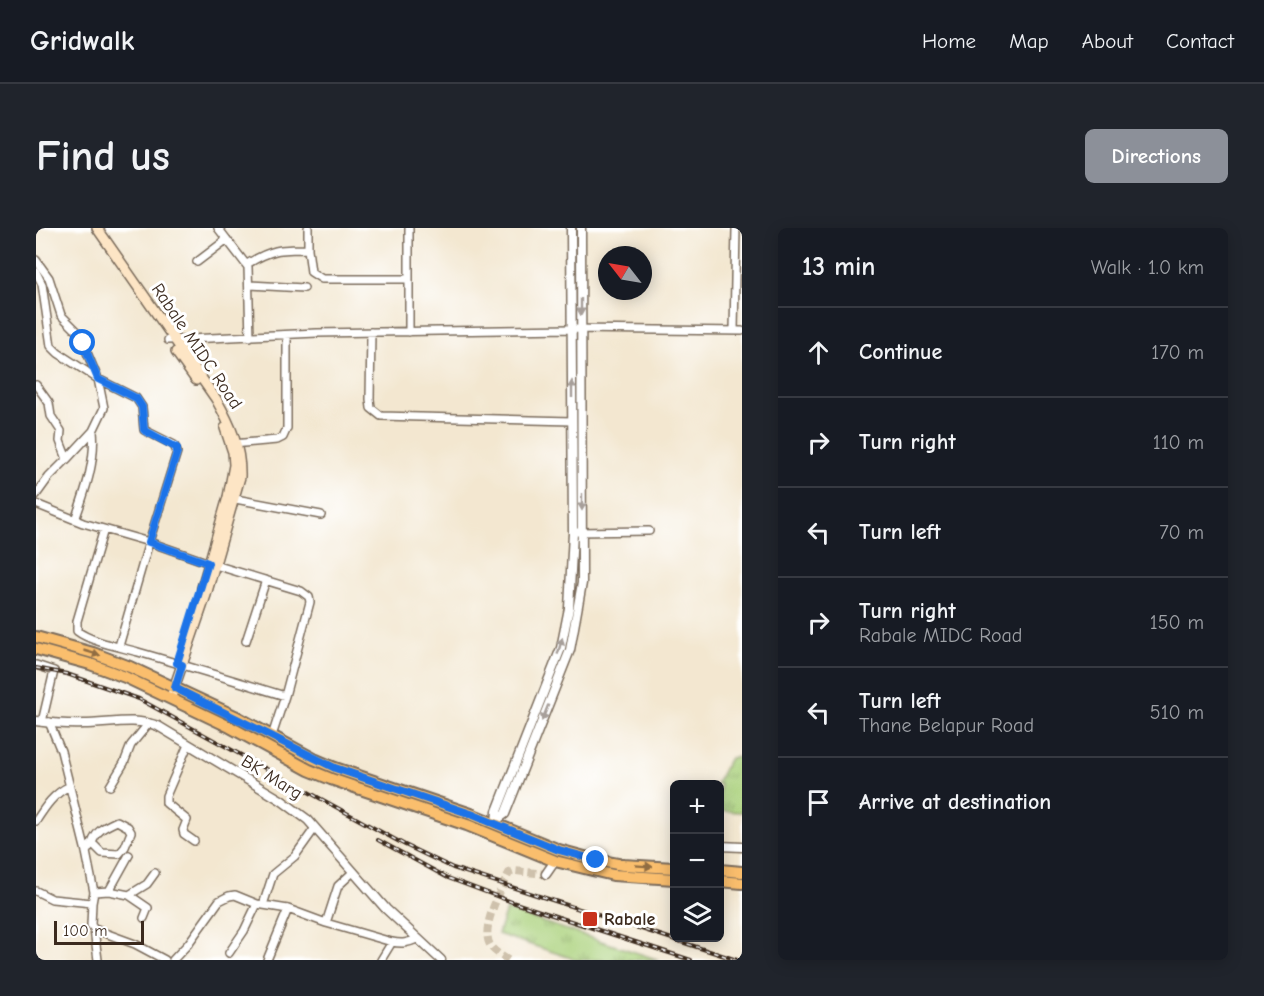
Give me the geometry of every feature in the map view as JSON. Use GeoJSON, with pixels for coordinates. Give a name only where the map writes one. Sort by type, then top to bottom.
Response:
{"type":"FeatureCollection","features":[{"type":"Feature","properties":{"kind":"main road","name":"Rabale MIDC Road"},"geometry":{"type":"LineString","coordinates":[[94,229],[215,403],[234,444],[231,498],[170,691]]}},
{"type":"Feature","properties":{"kind":"main road"},"geometry":{"type":"LineString","coordinates":[[36,637],[119,662],[309,770],[467,825],[555,861],[613,875],[670,879]]}},
{"type":"Feature","properties":{"kind":"main road"},"geometry":{"type":"LineString","coordinates":[[36,650],[170,691],[272,736],[335,768],[497,821],[559,850],[623,865],[670,868]]}},
{"type":"Feature","properties":{"kind":"main road"},"geometry":{"type":"LineString","coordinates":[[724,870],[742,872]]}},
{"type":"Feature","properties":{"kind":"main road"},"geometry":{"type":"LineString","coordinates":[[724,881],[742,883]]}},
{"type":"Feature","properties":{"kind":"street"},"geometry":{"type":"LineString","coordinates":[[218,228],[247,264],[250,285],[250,337]]}},
{"type":"Feature","properties":{"kind":"street"},"geometry":{"type":"LineString","coordinates":[[308,228],[311,272],[322,279],[409,279]]}},
{"type":"Feature","properties":{"kind":"street"},"geometry":{"type":"LineString","coordinates":[[409,332],[410,228]]}},
{"type":"Feature","properties":{"kind":"street"},"geometry":{"type":"LineString","coordinates":[[497,821],[497,811],[552,684],[582,583],[576,247],[571,228]]}},
{"type":"Feature","properties":{"kind":"street"},"geometry":{"type":"LineString","coordinates":[[576,247],[581,228]]}},
{"type":"Feature","properties":{"kind":"street"},"geometry":{"type":"LineString","coordinates":[[171,340],[371,332],[576,329],[738,331],[736,228]]}},
{"type":"Feature","properties":{"kind":"street"},"geometry":{"type":"LineString","coordinates":[[197,262],[226,240]]}},
{"type":"Feature","properties":{"kind":"street"},"geometry":{"type":"LineString","coordinates":[[247,264],[269,251],[308,249]]}},
{"type":"Feature","properties":{"kind":"street"},"geometry":{"type":"LineString","coordinates":[[36,260],[49,278],[61,315],[77,331],[98,379],[104,408],[93,431],[48,477],[36,495]]}},
{"type":"Feature","properties":{"kind":"street"},"geometry":{"type":"LineString","coordinates":[[36,272],[42,284],[51,346],[98,379],[136,398],[142,407],[144,430],[177,448],[119,646]]}},
{"type":"Feature","properties":{"kind":"street"},"geometry":{"type":"LineString","coordinates":[[250,285],[304,288]]}},
{"type":"Feature","properties":{"kind":"street"},"geometry":{"type":"LineString","coordinates":[[573,609],[572,421],[576,329]]}},
{"type":"Feature","properties":{"kind":"street"},"geometry":{"type":"LineString","coordinates":[[371,332],[371,408],[381,416],[572,421]]}},
{"type":"Feature","properties":{"kind":"street"},"geometry":{"type":"LineString","coordinates":[[234,444],[277,440],[285,434],[287,429],[287,335]]}},
{"type":"Feature","properties":{"kind":"street"},"geometry":{"type":"LineString","coordinates":[[36,385],[49,403],[51,416],[61,432],[60,441],[67,459]]}},
{"type":"Feature","properties":{"kind":"street"},"geometry":{"type":"LineString","coordinates":[[75,520],[93,461],[93,431]]}},
{"type":"Feature","properties":{"kind":"street"},"geometry":{"type":"LineString","coordinates":[[231,498],[321,515]]}},
{"type":"Feature","properties":{"kind":"street"},"geometry":{"type":"LineString","coordinates":[[36,504],[75,520],[301,591],[309,597],[310,602],[285,696],[272,736]]}},
{"type":"Feature","properties":{"kind":"street"},"geometry":{"type":"LineString","coordinates":[[104,529],[77,631],[86,636],[285,696]]}},
{"type":"Feature","properties":{"kind":"street"},"geometry":{"type":"LineString","coordinates":[[573,532],[649,531]]}},
{"type":"Feature","properties":{"kind":"street"},"geometry":{"type":"LineString","coordinates":[[246,641],[266,580]]}},
{"type":"Feature","properties":{"kind":"street"},"geometry":{"type":"LineString","coordinates":[[36,665],[54,670],[42,722],[61,751],[86,852],[94,892],[91,925],[94,929],[98,960]]}},
{"type":"Feature","properties":{"kind":"street","name":"BK Marg"},"geometry":{"type":"LineString","coordinates":[[42,722],[81,724],[130,721],[149,723],[281,800],[315,828],[352,873],[441,960]]}},
{"type":"Feature","properties":{"kind":"street"},"geometry":{"type":"LineString","coordinates":[[110,786],[124,764],[131,746],[149,723]]}},
{"type":"Feature","properties":{"kind":"street"},"geometry":{"type":"LineString","coordinates":[[188,745],[166,796],[166,803],[187,820],[183,830],[184,834],[194,841]]}},
{"type":"Feature","properties":{"kind":"street"},"geometry":{"type":"LineString","coordinates":[[36,821],[54,796],[70,786]]}},
{"type":"Feature","properties":{"kind":"street"},"geometry":{"type":"LineString","coordinates":[[86,852],[95,835],[102,828],[117,822],[128,827],[131,832],[125,848],[119,854],[102,853],[92,843]]}},
{"type":"Feature","properties":{"kind":"street"},"geometry":{"type":"LineString","coordinates":[[229,953],[260,904],[273,874],[295,856],[315,828]]}},
{"type":"Feature","properties":{"kind":"street"},"geometry":{"type":"LineString","coordinates":[[724,846],[742,848]]}},
{"type":"Feature","properties":{"kind":"street"},"geometry":{"type":"LineString","coordinates":[[109,891],[129,855]]}},
{"type":"Feature","properties":{"kind":"street"},"geometry":{"type":"LineString","coordinates":[[546,874],[555,861]]}},
{"type":"Feature","properties":{"kind":"street"},"geometry":{"type":"LineString","coordinates":[[129,895],[147,884],[155,873]]}},
{"type":"Feature","properties":{"kind":"street"},"geometry":{"type":"LineString","coordinates":[[326,923],[338,886],[352,873]]}},
{"type":"Feature","properties":{"kind":"street"},"geometry":{"type":"LineString","coordinates":[[36,891],[52,899],[92,903]]}},
{"type":"Feature","properties":{"kind":"street"},"geometry":{"type":"LineString","coordinates":[[94,892],[109,891],[129,895],[148,908],[144,918]]}},
{"type":"Feature","properties":{"kind":"street"},"geometry":{"type":"LineString","coordinates":[[176,959],[219,901],[235,895],[392,942],[409,943],[417,939]]}},
{"type":"Feature","properties":{"kind":"street"},"geometry":{"type":"LineString","coordinates":[[267,960],[288,909]]}},
{"type":"Feature","properties":{"kind":"street"},"geometry":{"type":"LineString","coordinates":[[94,929],[135,944],[165,960]]}},
{"type":"Feature","properties":{"kind":"street"},"geometry":{"type":"LineString","coordinates":[[381,960],[392,942]]}},
{"type":"Feature","properties":{"kind":"green space"},"geometry":{"type":"Polygon","coordinates":[[[730,758],[742,759],[742,812],[724,811],[724,780],[718,780],[730,758]]]}},
{"type":"Feature","properties":{"kind":"green space"},"geometry":{"type":"Polygon","coordinates":[[[506,910],[659,960],[577,960],[498,934],[506,910]]]}},
{"type":"Feature","properties":{"kind":"tunnel"},"geometry":{"type":"LineString","coordinates":[[508,960],[493,949],[488,937],[490,919],[497,899],[509,873],[515,871],[546,874]]}},
{"type":"Feature","properties":{"kind":"railway"},"geometry":{"type":"LineString","coordinates":[[36,668],[67,674],[139,699],[405,845],[453,868],[737,960]]}},
{"type":"Feature","properties":{"kind":"railway"},"geometry":{"type":"LineString","coordinates":[[378,840],[448,878],[512,902],[691,960]]}},
{"type":"Feature","properties":{"kind":"place","name":"Rabale"},"geometry":{"type":"Point","coordinates":[590,919]}},
{"type":"Feature","properties":{"kind":"route"},"geometry":{"type":"LineString","coordinates":[[83,343],[98,379],[136,398],[142,407],[144,430],[177,448],[149,542],[208,563],[177,663],[182,665],[175,688],[335,768],[471,814],[559,850],[596,860]]}}]}
